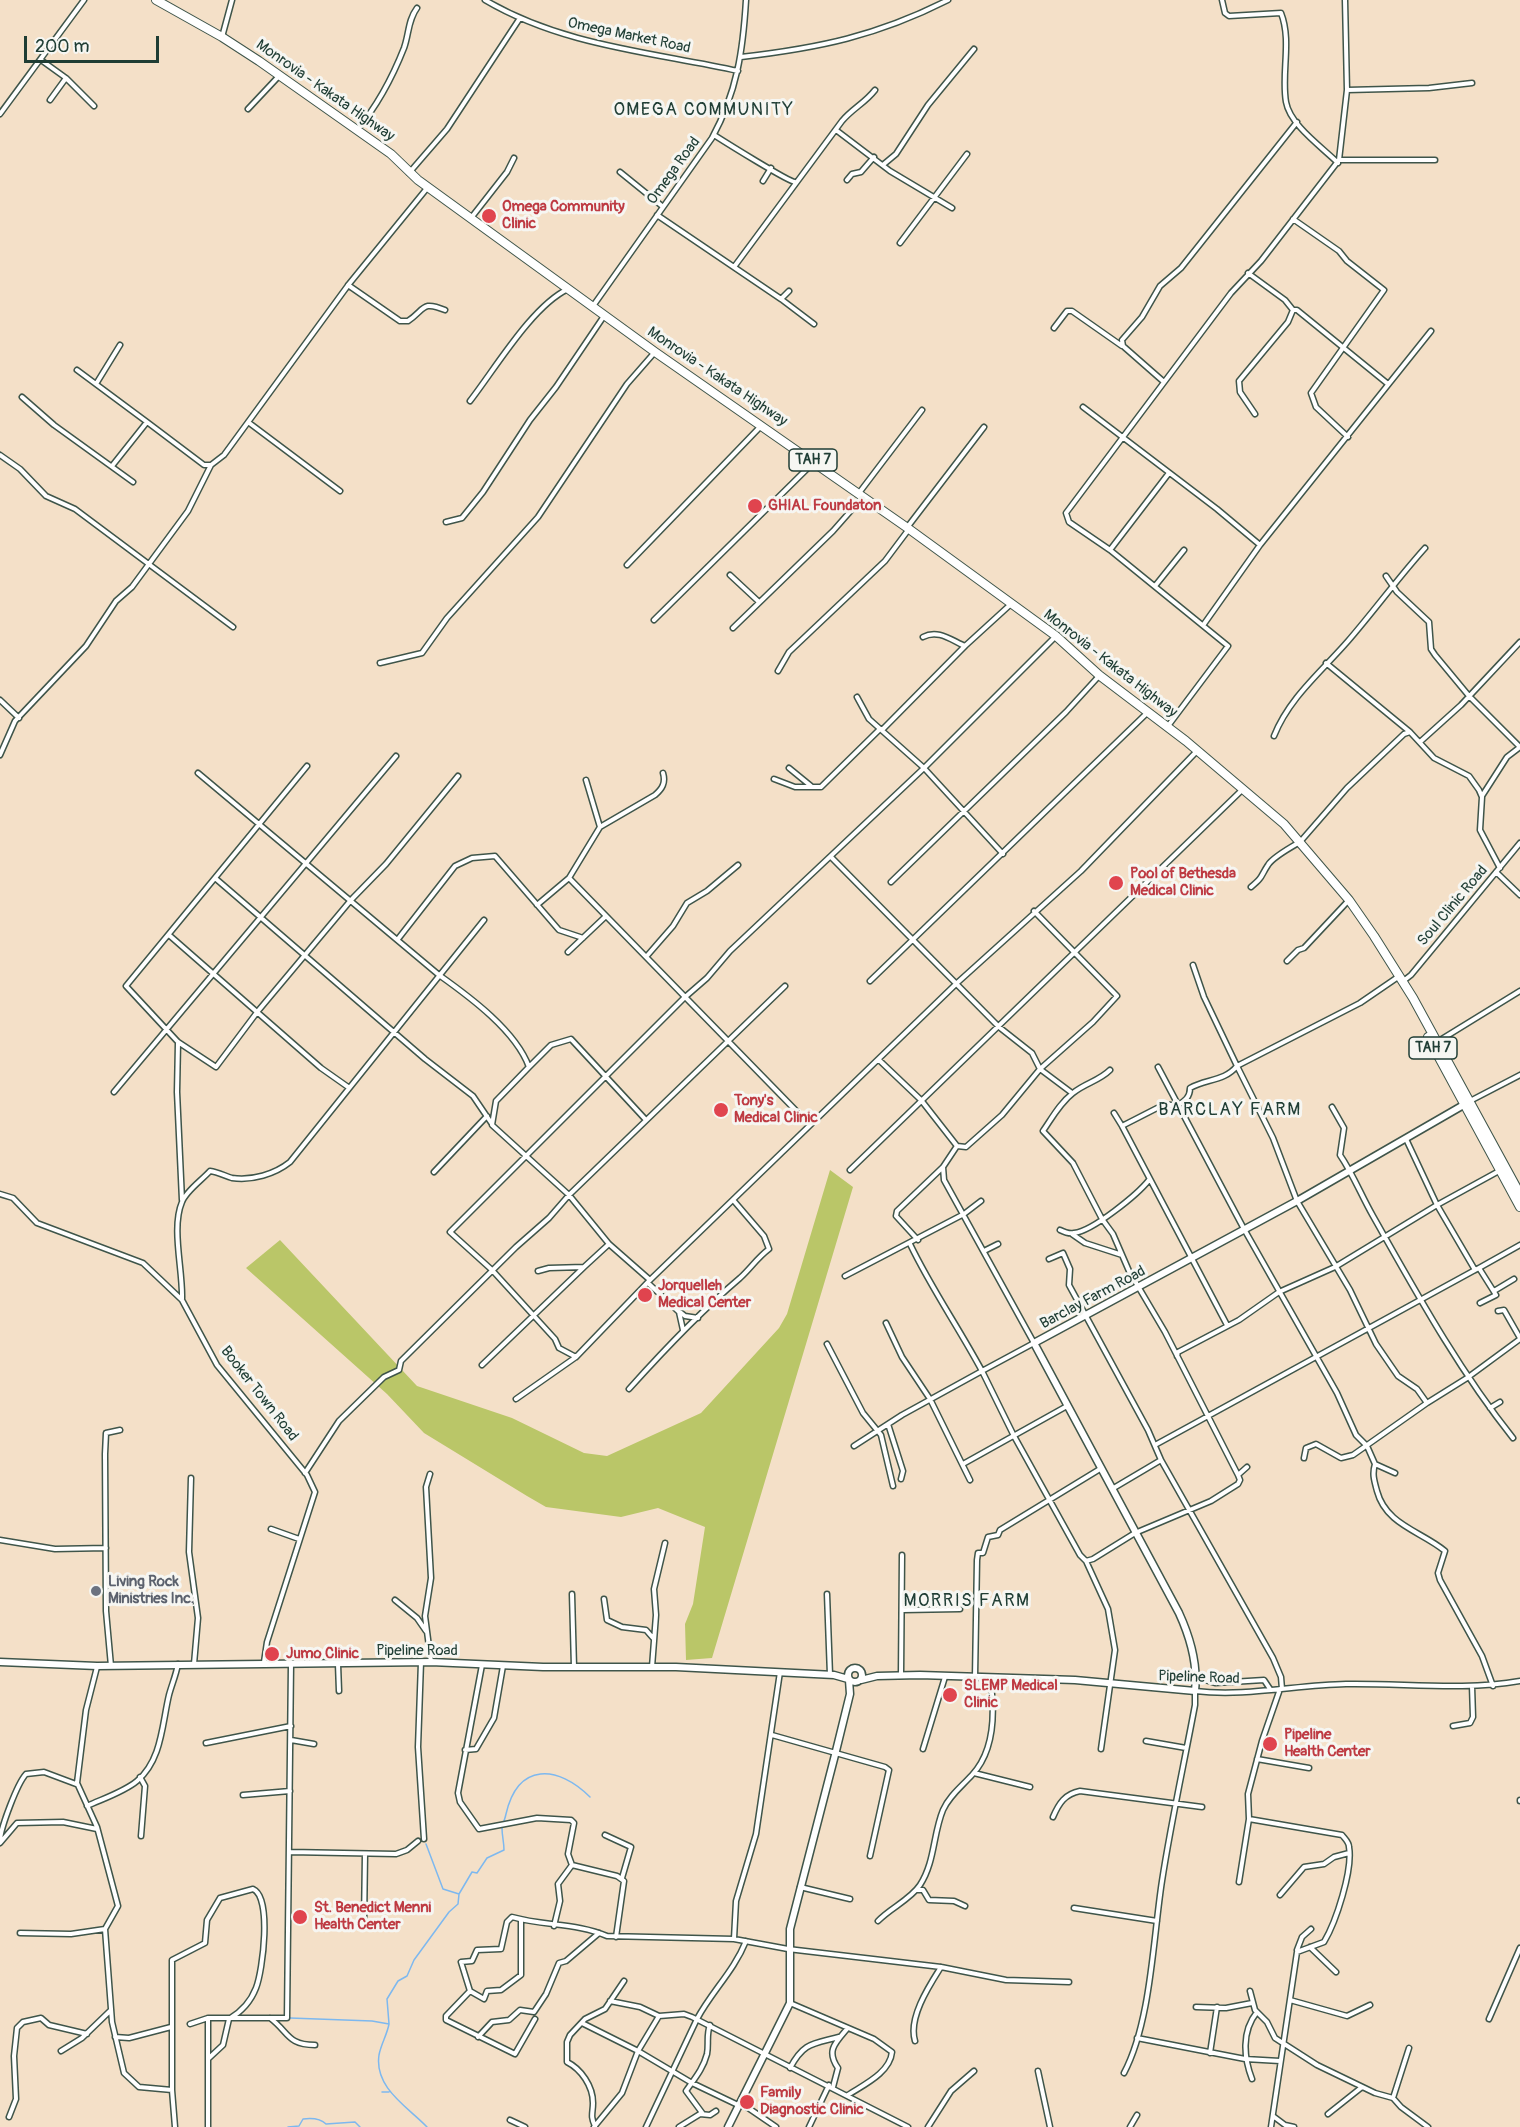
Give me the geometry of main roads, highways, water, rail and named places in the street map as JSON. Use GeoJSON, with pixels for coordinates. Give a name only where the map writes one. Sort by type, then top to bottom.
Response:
{"type":"FeatureCollection","features":[{"type":"Feature","properties":{"kind":"highway","name":"Monrovia - Kakata Highway"},"geometry":{"type":"LineString","coordinates":[[156,0],[222,37],[391,154],[409,174],[655,352],[762,424],[1056,636],[1099,675],[1168,727],[1284,824],[1349,900],[1413,999],[1499,1171],[1520,1207]]}},
{"type":"Feature","properties":{"kind":"highway","name":"Monrovia - Kakata Highway"},"geometry":{"type":"LineString","coordinates":[[1402,983],[1409,1002],[1520,1194]]}},
{"type":"Feature","properties":{"kind":"waterway"},"geometry":{"type":"LineString","coordinates":[[389,2024],[387,1999],[398,1981],[407,1976],[414,1960],[449,1912],[458,1904],[459,1894],[472,1872],[477,1873],[487,1858],[504,1850],[502,1826],[512,1797],[520,1785],[529,1777],[540,1774],[553,1775],[578,1786],[590,1797]]}},
{"type":"Feature","properties":{"kind":"waterway"},"geometry":{"type":"LineString","coordinates":[[426,1844],[443,1889],[459,1894]]}},
{"type":"Feature","properties":{"kind":"waterway"},"geometry":{"type":"LineString","coordinates":[[290,2018],[372,2021],[389,2024],[379,2055],[382,2077],[394,2096],[427,2127]]}},
{"type":"Feature","properties":{"kind":"waterway"},"geometry":{"type":"LineString","coordinates":[[382,2092],[389,2092]]}},
{"type":"Feature","properties":{"kind":"waterway"},"geometry":{"type":"LineString","coordinates":[[288,2127],[299,2126],[303,2119],[318,2120],[326,2124],[355,2122],[360,2127]]}},
{"type":"Feature","properties":{"kind":"place","name":"Omega Community Clinic"},"geometry":{"type":"Point","coordinates":[489,216]}},
{"type":"Feature","properties":{"kind":"place","name":"GHIAL Foundaton"},"geometry":{"type":"Point","coordinates":[755,506]}},
{"type":"Feature","properties":{"kind":"place","name":"Pool of Bethesda Medical Clinic"},"geometry":{"type":"Point","coordinates":[1116,883]}},
{"type":"Feature","properties":{"kind":"place","name":"Tony's Medical Clinic"},"geometry":{"type":"Point","coordinates":[721,1110]}},
{"type":"Feature","properties":{"kind":"place","name":"Jorquelleh Medical Center"},"geometry":{"type":"Point","coordinates":[645,1295]}},
{"type":"Feature","properties":{"kind":"place","name":"Living Rock Ministries Inc."},"geometry":{"type":"Point","coordinates":[96,1591]}},
{"type":"Feature","properties":{"kind":"place","name":"Jumo Clinic"},"geometry":{"type":"Point","coordinates":[272,1654]}},
{"type":"Feature","properties":{"kind":"place","name":"SLEMP Medical Clinic"},"geometry":{"type":"Point","coordinates":[950,1695]}},
{"type":"Feature","properties":{"kind":"place","name":"Pipeline Health Center"},"geometry":{"type":"Point","coordinates":[1270,1744]}},
{"type":"Feature","properties":{"kind":"place","name":"St. Benedict Menni Health Center"},"geometry":{"type":"Point","coordinates":[300,1917]}},
{"type":"Feature","properties":{"kind":"place","name":"Family Diagnostic Clinic"},"geometry":{"type":"Point","coordinates":[747,2102]}},
{"type":"Feature","properties":{"kind":"district","name":"OMEGA COMMUNITY"},"geometry":{"type":"Point","coordinates":[704,110]}},
{"type":"Feature","properties":{"kind":"district","name":"BARCLAY FARM"},"geometry":{"type":"Point","coordinates":[1230,1110]}},
{"type":"Feature","properties":{"kind":"district","name":"MORRIS FARM"},"geometry":{"type":"Point","coordinates":[967,1601]}}]}
